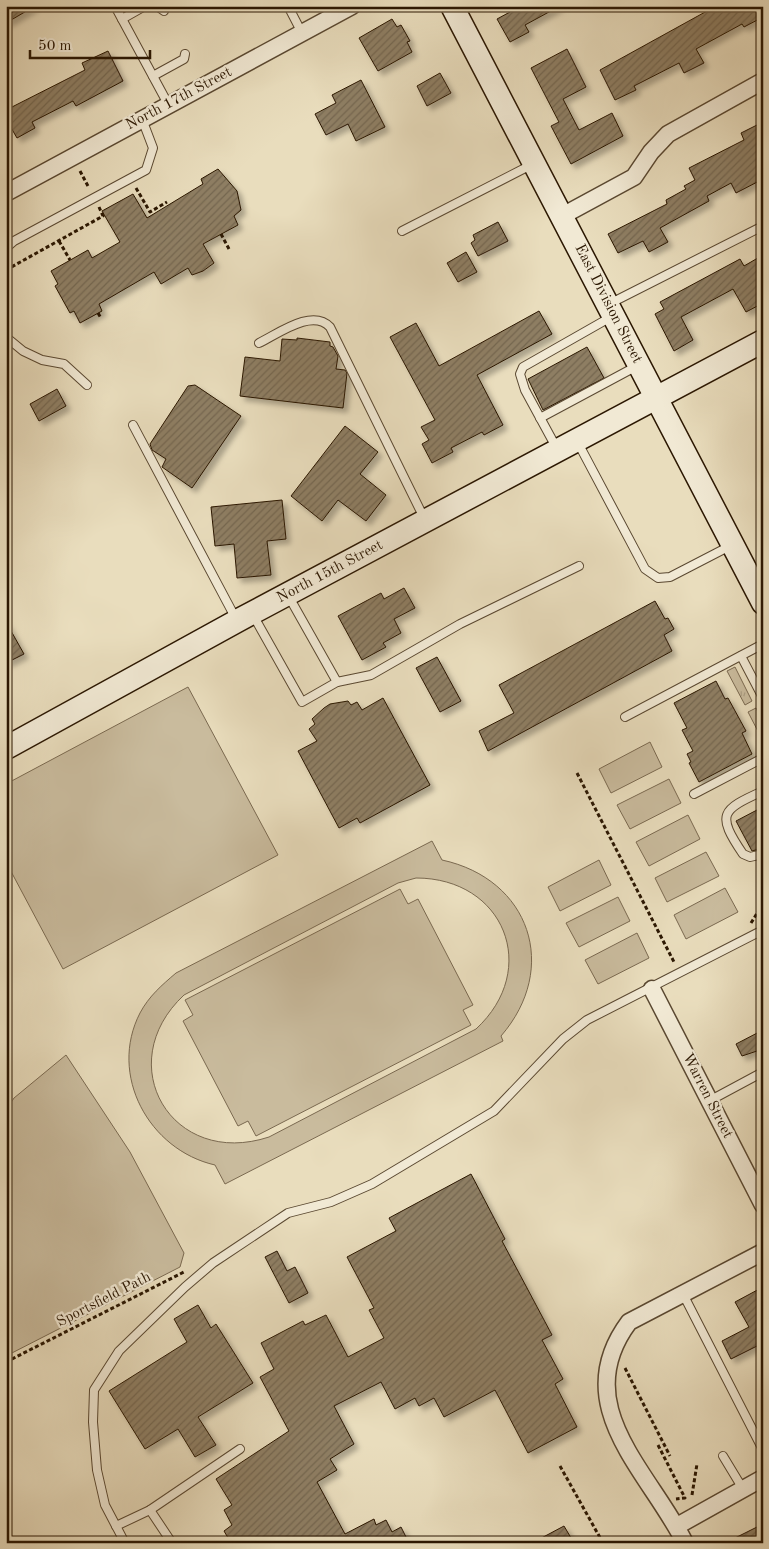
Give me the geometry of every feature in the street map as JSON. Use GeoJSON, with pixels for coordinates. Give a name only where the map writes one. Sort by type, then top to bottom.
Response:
{"type":"FeatureCollection","features":[{"type":"Feature","properties":{"kind":"street","name":"North 17th Street"},"geometry":{"type":"LineString","coordinates":[[6,193],[352,6]]}},
{"type":"Feature","properties":{"kind":"street","name":"East Division Street"},"geometry":{"type":"LineString","coordinates":[[452,6],[732,545],[756,574],[763,603]]}},
{"type":"Feature","properties":{"kind":"street"},"geometry":{"type":"LineString","coordinates":[[562,216],[634,177],[651,152],[668,134],[763,81]]}},
{"type":"Feature","properties":{"kind":"street","name":"North 15th Street"},"geometry":{"type":"LineString","coordinates":[[6,748],[244,617],[426,522],[763,341]]}},
{"type":"Feature","properties":{"kind":"street","name":"Warren Street"},"geometry":{"type":"LineString","coordinates":[[652,988],[763,1204]]}},
{"type":"Feature","properties":{"kind":"street"},"geometry":{"type":"LineString","coordinates":[[685,1543],[677,1526],[622,1440],[609,1412],[606,1386],[607,1362],[619,1335],[629,1322],[763,1252]]}},
{"type":"Feature","properties":{"kind":"street"},"geometry":{"type":"LineString","coordinates":[[677,1526],[763,1478]]}},
{"type":"Feature","properties":{"kind":"lane"},"geometry":{"type":"LineString","coordinates":[[115,6],[168,104]]}},
{"type":"Feature","properties":{"kind":"lane"},"geometry":{"type":"LineString","coordinates":[[122,19],[145,6]]}},
{"type":"Feature","properties":{"kind":"lane"},"geometry":{"type":"LineString","coordinates":[[288,6],[302,33]]}},
{"type":"Feature","properties":{"kind":"lane"},"geometry":{"type":"LineString","coordinates":[[153,76],[184,59],[185,54]]}},
{"type":"Feature","properties":{"kind":"lane"},"geometry":{"type":"LineString","coordinates":[[6,248],[14,241],[146,170],[153,148],[142,119]]}},
{"type":"Feature","properties":{"kind":"lane"},"geometry":{"type":"LineString","coordinates":[[402,231],[534,163]]}},
{"type":"Feature","properties":{"kind":"lane"},"geometry":{"type":"LineString","coordinates":[[732,545],[670,577],[658,578],[645,569],[568,446],[540,418],[525,390],[520,374],[523,368],[610,311],[763,226]]}},
{"type":"Feature","properties":{"kind":"lane"},"geometry":{"type":"LineString","coordinates":[[258,343],[308,320],[321,320],[330,326],[426,522]]}},
{"type":"Feature","properties":{"kind":"lane"},"geometry":{"type":"LineString","coordinates":[[6,337],[22,351],[42,360],[64,364],[87,385]]}},
{"type":"Feature","properties":{"kind":"lane"},"geometry":{"type":"LineString","coordinates":[[540,418],[639,365]]}},
{"type":"Feature","properties":{"kind":"lane"},"geometry":{"type":"LineString","coordinates":[[133,425],[244,617],[302,702],[337,682],[370,675],[460,624],[579,566]]}},
{"type":"Feature","properties":{"kind":"lane"},"geometry":{"type":"LineString","coordinates":[[288,594],[337,682]]}},
{"type":"Feature","properties":{"kind":"lane"},"geometry":{"type":"LineString","coordinates":[[625,717],[763,644]]}},
{"type":"Feature","properties":{"kind":"lane"},"geometry":{"type":"LineString","coordinates":[[741,656],[763,698]]}},
{"type":"Feature","properties":{"kind":"lane"},"geometry":{"type":"LineString","coordinates":[[694,794],[763,758]]}},
{"type":"Feature","properties":{"kind":"lane"},"geometry":{"type":"LineString","coordinates":[[763,791],[728,809],[725,815],[727,826],[743,854],[750,857],[763,854]]}},
{"type":"Feature","properties":{"kind":"lane"},"geometry":{"type":"LineString","coordinates":[[125,1543],[106,1505],[98,1470],[93,1422],[94,1390],[119,1351],[213,1263],[288,1213],[331,1202],[372,1184],[494,1112],[564,1039],[587,1020],[763,930]]}},
{"type":"Feature","properties":{"kind":"lane"},"geometry":{"type":"LineString","coordinates":[[710,1101],[763,1072]]}},
{"type":"Feature","properties":{"kind":"lane"},"geometry":{"type":"LineString","coordinates":[[682,1294],[763,1450]]}},
{"type":"Feature","properties":{"kind":"lane"},"geometry":{"type":"LineString","coordinates":[[116,1526],[150,1510],[240,1449]]}},
{"type":"Feature","properties":{"kind":"lane"},"geometry":{"type":"LineString","coordinates":[[724,1456],[742,1489]]}},
{"type":"Feature","properties":{"kind":"lane"},"geometry":{"type":"LineString","coordinates":[[150,1510],[172,1543]]}},
{"type":"Feature","properties":{"kind":"path"},"geometry":{"type":"LineString","coordinates":[[80,172],[92,193]]}},
{"type":"Feature","properties":{"kind":"path"},"geometry":{"type":"LineString","coordinates":[[128,191],[136,187],[150,212],[167,202]]}},
{"type":"Feature","properties":{"kind":"path"},"geometry":{"type":"LineString","coordinates":[[6,270],[103,216],[99,206],[107,203]]}},
{"type":"Feature","properties":{"kind":"path"},"geometry":{"type":"LineString","coordinates":[[221,234],[229,250]]}},
{"type":"Feature","properties":{"kind":"path"},"geometry":{"type":"LineString","coordinates":[[59,241],[70,260]]}},
{"type":"Feature","properties":{"kind":"path"},"geometry":{"type":"LineString","coordinates":[[98,313],[101,318]]}},
{"type":"Feature","properties":{"kind":"path"},"geometry":{"type":"LineString","coordinates":[[577,773],[674,962]]}},
{"type":"Feature","properties":{"kind":"path","name":"Sportsfield Path"},"geometry":{"type":"LineString","coordinates":[[6,1362],[185,1271]]}},
{"type":"Feature","properties":{"kind":"path"},"geometry":{"type":"LineString","coordinates":[[620,1366],[626,1368],[670,1456]]}},
{"type":"Feature","properties":{"kind":"path"},"geometry":{"type":"LineString","coordinates":[[658,1445],[685,1498],[672,1499]]}},
{"type":"Feature","properties":{"kind":"path"},"geometry":{"type":"LineString","coordinates":[[692,1495],[697,1464]]}},
{"type":"Feature","properties":{"kind":"path"},"geometry":{"type":"LineString","coordinates":[[560,1466],[604,1543]]}},
{"type":"Feature","properties":{"kind":"green space"},"geometry":{"type":"Polygon","coordinates":[[[735,667],[752,701],[745,705],[727,671],[735,667]]]}},
{"type":"Feature","properties":{"kind":"green space"},"geometry":{"type":"Polygon","coordinates":[[[188,687],[278,855],[63,969],[6,862],[6,784],[188,687]]]}},
{"type":"Feature","properties":{"kind":"green space"},"geometry":{"type":"Polygon","coordinates":[[[756,708],[763,722],[763,741],[748,712],[756,708]]]}},
{"type":"Feature","properties":{"kind":"green space"},"geometry":{"type":"Polygon","coordinates":[[[650,742],[662,767],[611,793],[599,769],[650,742]]]}},
{"type":"Feature","properties":{"kind":"green space"},"geometry":{"type":"Polygon","coordinates":[[[669,779],[681,803],[630,829],[617,805],[669,779]]]}},
{"type":"Feature","properties":{"kind":"green space"},"geometry":{"type":"Polygon","coordinates":[[[688,815],[700,839],[649,866],[636,842],[688,815]]]}},
{"type":"Feature","properties":{"kind":"green space"},"geometry":{"type":"Polygon","coordinates":[[[432,841],[442,860],[472,870],[497,886],[515,906],[527,930],[531,955],[529,982],[519,1010],[501,1036],[503,1041],[225,1184],[215,1165],[192,1157],[171,1144],[154,1127],[141,1107],[132,1084],[129,1061],[131,1037],[140,1013],[161,986],[176,973],[432,841]],[[416,878],[398,883],[184,995],[162,1022],[152,1051],[153,1079],[162,1104],[180,1124],[204,1138],[234,1143],[269,1137],[476,1029],[496,1005],[506,980],[509,955],[503,931],[491,910],[472,893],[447,882],[416,878]]]}},
{"type":"Feature","properties":{"kind":"green space"},"geometry":{"type":"Polygon","coordinates":[[[706,852],[719,876],[667,902],[655,878],[706,852]]]}},
{"type":"Feature","properties":{"kind":"green space"},"geometry":{"type":"Polygon","coordinates":[[[599,860],[611,885],[560,911],[548,887],[599,860]]]}},
{"type":"Feature","properties":{"kind":"green space"},"geometry":{"type":"Polygon","coordinates":[[[725,888],[738,912],[686,939],[674,915],[725,888]]]}},
{"type":"Feature","properties":{"kind":"green space"},"geometry":{"type":"Polygon","coordinates":[[[400,889],[408,904],[418,899],[473,1005],[463,1010],[471,1025],[256,1136],[248,1121],[238,1126],[183,1021],[193,1015],[185,1000],[400,889]]]}},
{"type":"Feature","properties":{"kind":"green space"},"geometry":{"type":"Polygon","coordinates":[[[618,897],[630,921],[579,947],[566,923],[618,897]]]}},
{"type":"Feature","properties":{"kind":"green space"},"geometry":{"type":"Polygon","coordinates":[[[637,933],[649,958],[598,984],[585,960],[637,933]]]}},
{"type":"Feature","properties":{"kind":"green space"},"geometry":{"type":"Polygon","coordinates":[[[66,1055],[130,1152],[184,1253],[180,1267],[6,1356],[6,1110],[14,1098],[66,1055]]]}},
{"type":"Feature","properties":{"kind":"building"},"geometry":{"type":"Polygon","coordinates":[[[6,6],[35,6],[6,23],[6,6]]]}},
{"type":"Feature","properties":{"kind":"building"},"geometry":{"type":"Polygon","coordinates":[[[507,6],[560,6],[525,25],[529,32],[510,42],[497,19],[510,12],[507,6]]]}},
{"type":"Feature","properties":{"kind":"building"},"geometry":{"type":"Polygon","coordinates":[[[716,6],[763,6],[763,17],[744,27],[742,24],[696,49],[704,63],[684,73],[679,63],[634,86],[636,90],[615,100],[600,70],[716,6]]]}},
{"type":"Feature","properties":{"kind":"building"},"geometry":{"type":"Polygon","coordinates":[[[392,19],[397,27],[401,25],[410,41],[407,42],[412,52],[378,71],[359,38],[392,19]]]}},
{"type":"Feature","properties":{"kind":"building"},"geometry":{"type":"Polygon","coordinates":[[[567,49],[586,87],[563,99],[579,130],[612,113],[623,136],[571,164],[551,126],[559,122],[531,68],[567,49]]]}},
{"type":"Feature","properties":{"kind":"building"},"geometry":{"type":"Polygon","coordinates":[[[108,51],[123,81],[76,106],[73,101],[32,122],[35,128],[17,138],[6,119],[6,110],[85,70],[82,63],[108,51]]]}},
{"type":"Feature","properties":{"kind":"building"},"geometry":{"type":"Polygon","coordinates":[[[440,73],[451,93],[427,106],[417,86],[440,73]]]}},
{"type":"Feature","properties":{"kind":"building"},"geometry":{"type":"Polygon","coordinates":[[[361,80],[385,127],[356,141],[348,124],[326,135],[315,114],[336,103],[332,95],[361,80]]]}},
{"type":"Feature","properties":{"kind":"building"},"geometry":{"type":"Polygon","coordinates":[[[763,122],[763,179],[736,193],[731,183],[707,196],[709,201],[660,228],[668,242],[649,252],[643,241],[618,253],[608,234],[667,204],[666,200],[686,189],[684,186],[695,180],[689,168],[744,140],[741,133],[763,122]]]}},
{"type":"Feature","properties":{"kind":"building"},"geometry":{"type":"Polygon","coordinates":[[[218,169],[237,191],[241,210],[234,216],[238,225],[203,244],[214,263],[203,271],[192,275],[188,268],[161,284],[154,272],[99,304],[102,311],[80,323],[74,311],[70,313],[55,286],[58,284],[51,271],[88,250],[92,258],[120,242],[102,211],[133,194],[147,218],[203,184],[201,179],[218,169]]]}},
{"type":"Feature","properties":{"kind":"building"},"geometry":{"type":"Polygon","coordinates":[[[498,222],[508,241],[478,256],[471,243],[475,240],[473,235],[498,222]]]}},
{"type":"Feature","properties":{"kind":"building"},"geometry":{"type":"Polygon","coordinates":[[[466,252],[477,272],[458,282],[447,263],[466,252]]]}},
{"type":"Feature","properties":{"kind":"building"},"geometry":{"type":"Polygon","coordinates":[[[763,255],[763,303],[746,312],[733,289],[681,317],[693,340],[674,351],[655,314],[664,309],[660,302],[740,259],[744,266],[763,255]]]}},
{"type":"Feature","properties":{"kind":"building"},"geometry":{"type":"Polygon","coordinates":[[[539,311],[552,334],[477,375],[503,425],[484,435],[482,432],[451,448],[453,452],[432,463],[422,444],[429,440],[421,427],[435,420],[390,337],[416,323],[439,366],[539,311]]]}},
{"type":"Feature","properties":{"kind":"building"},"geometry":{"type":"Polygon","coordinates":[[[297,338],[330,342],[330,346],[333,347],[338,356],[336,369],[345,370],[347,373],[343,408],[240,396],[245,357],[280,361],[282,339],[297,340],[297,338]]]}},
{"type":"Feature","properties":{"kind":"building"},"geometry":{"type":"Polygon","coordinates":[[[587,347],[604,378],[543,410],[528,379],[587,347]]]}},
{"type":"Feature","properties":{"kind":"building"},"geometry":{"type":"Polygon","coordinates":[[[195,385],[241,416],[192,488],[162,467],[166,459],[152,450],[150,444],[188,386],[195,385]]]}},
{"type":"Feature","properties":{"kind":"building"},"geometry":{"type":"Polygon","coordinates":[[[57,389],[66,406],[39,421],[30,404],[57,389]]]}},
{"type":"Feature","properties":{"kind":"building"},"geometry":{"type":"Polygon","coordinates":[[[345,426],[378,452],[360,474],[386,495],[366,521],[338,500],[322,521],[291,496],[345,426]]]}},
{"type":"Feature","properties":{"kind":"building"},"geometry":{"type":"Polygon","coordinates":[[[282,500],[286,539],[267,541],[271,575],[237,578],[234,544],[215,546],[211,507],[282,500]]]}},
{"type":"Feature","properties":{"kind":"building"},"geometry":{"type":"Polygon","coordinates":[[[404,588],[415,608],[394,619],[401,633],[383,643],[386,647],[362,660],[338,616],[381,593],[384,599],[404,588]]]}},
{"type":"Feature","properties":{"kind":"building"},"geometry":{"type":"Polygon","coordinates":[[[655,601],[665,619],[668,618],[674,629],[664,635],[672,651],[488,751],[479,731],[514,713],[499,685],[655,601]]]}},
{"type":"Feature","properties":{"kind":"building"},"geometry":{"type":"Polygon","coordinates":[[[6,622],[24,654],[6,663],[6,622]]]}},
{"type":"Feature","properties":{"kind":"building"},"geometry":{"type":"Polygon","coordinates":[[[437,657],[461,701],[440,712],[416,668],[437,657]]]}},
{"type":"Feature","properties":{"kind":"building"},"geometry":{"type":"Polygon","coordinates":[[[716,681],[725,699],[728,698],[746,731],[742,733],[752,754],[699,782],[689,763],[691,762],[687,754],[693,751],[682,730],[687,728],[674,703],[716,681]]]}},
{"type":"Feature","properties":{"kind":"building"},"geometry":{"type":"Polygon","coordinates":[[[383,698],[430,785],[360,823],[357,818],[339,828],[298,751],[317,741],[309,729],[315,724],[312,719],[330,704],[348,701],[351,705],[357,702],[362,710],[383,698]]]}},
{"type":"Feature","properties":{"kind":"building"},"geometry":{"type":"Polygon","coordinates":[[[757,810],[763,819],[763,848],[752,851],[736,821],[757,810]]]}},
{"type":"Feature","properties":{"kind":"building"},"geometry":{"type":"Polygon","coordinates":[[[763,1030],[763,1049],[742,1056],[736,1044],[763,1030]]]}},
{"type":"Feature","properties":{"kind":"building"},"geometry":{"type":"Polygon","coordinates":[[[471,1174],[505,1239],[502,1241],[552,1335],[542,1340],[563,1379],[555,1384],[577,1427],[528,1453],[495,1390],[444,1417],[434,1398],[419,1406],[415,1398],[395,1409],[381,1382],[334,1406],[354,1444],[330,1459],[337,1470],[317,1482],[345,1534],[374,1519],[376,1525],[386,1520],[392,1532],[401,1527],[409,1543],[231,1543],[224,1531],[232,1525],[224,1510],[232,1505],[216,1479],[289,1431],[260,1377],[274,1369],[261,1343],[303,1321],[305,1325],[326,1315],[348,1357],[384,1338],[369,1310],[374,1308],[347,1257],[396,1231],[389,1218],[471,1174]]]}},
{"type":"Feature","properties":{"kind":"building"},"geometry":{"type":"Polygon","coordinates":[[[277,1251],[287,1271],[295,1267],[308,1293],[289,1303],[265,1257],[277,1251]]]}},
{"type":"Feature","properties":{"kind":"building"},"geometry":{"type":"Polygon","coordinates":[[[763,1287],[763,1353],[759,1345],[731,1359],[722,1341],[749,1327],[735,1302],[763,1287]]]}},
{"type":"Feature","properties":{"kind":"building"},"geometry":{"type":"Polygon","coordinates":[[[198,1305],[211,1328],[216,1324],[253,1383],[198,1417],[216,1445],[195,1457],[178,1429],[145,1449],[109,1391],[187,1342],[174,1319],[198,1305]]]}},
{"type":"Feature","properties":{"kind":"building"},"geometry":{"type":"Polygon","coordinates":[[[763,1524],[763,1543],[725,1543],[763,1524]]]}},
{"type":"Feature","properties":{"kind":"building"},"geometry":{"type":"Polygon","coordinates":[[[564,1526],[574,1543],[532,1543],[564,1526]]]}}]}
